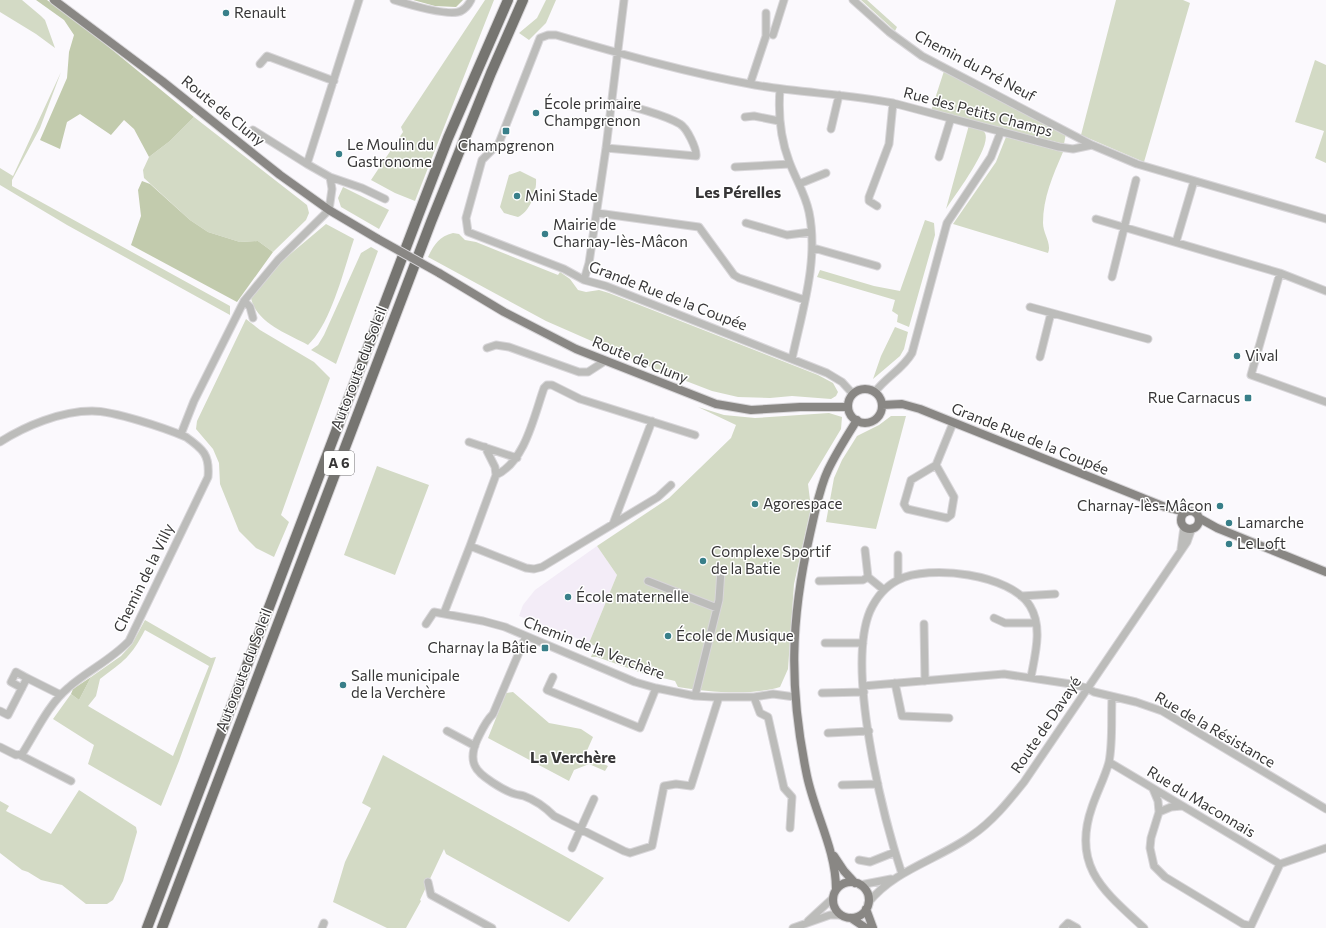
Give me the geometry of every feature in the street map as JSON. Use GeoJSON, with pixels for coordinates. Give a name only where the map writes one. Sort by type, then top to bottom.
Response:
{"type":"FeatureCollection","features":[{"type":"Feature","properties":{"kind":"highway","name":"Autoroute du Soleil"},"geometry":{"type":"LineString","coordinates":[[147,928],[448,138],[508,0]]}},
{"type":"Feature","properties":{"kind":"highway","name":"Autoroute du Soleil"},"geometry":{"type":"LineString","coordinates":[[162,928],[431,222],[491,73],[523,0]]}},
{"type":"Feature","properties":{"kind":"main road","name":"Route de Cluny"},"geometry":{"type":"LineString","coordinates":[[54,0],[162,81],[280,175],[329,210],[517,319],[576,349],[716,404],[752,410],[800,407],[848,407]]}},
{"type":"Feature","properties":{"kind":"main road"},"geometry":{"type":"LineString","coordinates":[[861,389],[875,392],[880,398],[882,405],[879,414],[875,419],[863,422],[857,420],[850,412],[848,407],[853,394],[861,389]]}},
{"type":"Feature","properties":{"kind":"main road","name":"Grande Rue de la Coupée"},"geometry":{"type":"LineString","coordinates":[[882,405],[910,406],[1165,508],[1186,512],[1193,511],[1196,524]]}},
{"type":"Feature","properties":{"kind":"main road"},"geometry":{"type":"LineString","coordinates":[[857,420],[828,470],[806,553],[798,592],[793,670],[802,749],[809,783],[836,874],[836,889],[833,898],[836,910],[840,915],[851,918],[866,928]]}},
{"type":"Feature","properties":{"kind":"main road","name":"Grande Rue de la Coupée"},"geometry":{"type":"LineString","coordinates":[[1165,508],[1182,524]]}},
{"type":"Feature","properties":{"kind":"main road"},"geometry":{"type":"LineString","coordinates":[[1186,512],[1183,514],[1182,524],[1196,524],[1217,528],[1326,572]]}},
{"type":"Feature","properties":{"kind":"main road"},"geometry":{"type":"LineString","coordinates":[[830,850],[844,871],[866,891],[867,906],[874,928]]}},
{"type":"Feature","properties":{"kind":"main road"},"geometry":{"type":"LineString","coordinates":[[836,889],[842,884],[857,884]]}},
{"type":"Feature","properties":{"kind":"main road"},"geometry":{"type":"LineString","coordinates":[[851,918],[858,916],[867,906]]}},
{"type":"Feature","properties":{"kind":"street"},"geometry":{"type":"LineString","coordinates":[[307,164],[359,0]]}},
{"type":"Feature","properties":{"kind":"street"},"geometry":{"type":"LineString","coordinates":[[394,0],[425,8],[454,13],[462,11],[471,0]]}},
{"type":"Feature","properties":{"kind":"street"},"geometry":{"type":"LineString","coordinates":[[584,280],[589,263],[597,213],[624,0]]}},
{"type":"Feature","properties":{"kind":"street"},"geometry":{"type":"LineString","coordinates":[[773,35],[784,0]]}},
{"type":"Feature","properties":{"kind":"street","name":"Chemin du Pré Neuf"},"geometry":{"type":"LineString","coordinates":[[853,0],[889,32],[922,56],[1092,145]]}},
{"type":"Feature","properties":{"kind":"street"},"geometry":{"type":"LineString","coordinates":[[750,84],[766,36],[766,13]]}},
{"type":"Feature","properties":{"kind":"street","name":"Rue des Petits Champs"},"geometry":{"type":"LineString","coordinates":[[468,232],[466,218],[482,160],[498,143],[540,38],[548,35],[556,35],[617,53],[750,84],[893,103],[1059,147],[1073,149],[1092,145]]}},
{"type":"Feature","properties":{"kind":"street"},"geometry":{"type":"LineString","coordinates":[[260,64],[266,56],[334,81]]}},
{"type":"Feature","properties":{"kind":"street"},"geometry":{"type":"LineString","coordinates":[[780,89],[779,121],[781,134],[790,164],[809,211],[812,250],[805,300],[792,359]]}},
{"type":"Feature","properties":{"kind":"street"},"geometry":{"type":"LineString","coordinates":[[831,129],[839,95]]}},
{"type":"Feature","properties":{"kind":"street"},"geometry":{"type":"LineString","coordinates":[[606,148],[696,156],[697,152],[680,124],[632,106],[612,103]]}},
{"type":"Feature","properties":{"kind":"street"},"geometry":{"type":"LineString","coordinates":[[877,206],[869,201],[869,197],[889,144],[893,103]]}},
{"type":"Feature","properties":{"kind":"street"},"geometry":{"type":"LineString","coordinates":[[745,117],[754,116],[779,121]]}},
{"type":"Feature","properties":{"kind":"street"},"geometry":{"type":"LineString","coordinates":[[939,157],[951,118]]}},
{"type":"Feature","properties":{"kind":"street"},"geometry":{"type":"LineString","coordinates":[[253,130],[330,177],[362,188],[385,199]]}},
{"type":"Feature","properties":{"kind":"street"},"geometry":{"type":"LineString","coordinates":[[875,392],[906,363],[912,353],[947,223],[991,158],[1001,131]]}},
{"type":"Feature","properties":{"kind":"street"},"geometry":{"type":"LineString","coordinates":[[1092,145],[1137,164],[1288,206],[1326,219]]}},
{"type":"Feature","properties":{"kind":"street"},"geometry":{"type":"LineString","coordinates":[[736,167],[790,164]]}},
{"type":"Feature","properties":{"kind":"street"},"geometry":{"type":"LineString","coordinates":[[799,184],[826,173]]}},
{"type":"Feature","properties":{"kind":"street"},"geometry":{"type":"LineString","coordinates":[[181,434],[194,401],[244,301],[278,260],[329,210],[332,189],[330,177]]}},
{"type":"Feature","properties":{"kind":"street"},"geometry":{"type":"LineString","coordinates":[[1112,277],[1136,180]]}},
{"type":"Feature","properties":{"kind":"street"},"geometry":{"type":"LineString","coordinates":[[1176,242],[1194,181]]}},
{"type":"Feature","properties":{"kind":"street"},"geometry":{"type":"LineString","coordinates":[[597,213],[699,227],[734,275],[805,300]]}},
{"type":"Feature","properties":{"kind":"street"},"geometry":{"type":"LineString","coordinates":[[1096,219],[1280,273],[1326,291]]}},
{"type":"Feature","properties":{"kind":"street"},"geometry":{"type":"LineString","coordinates":[[746,222],[788,235],[811,232]]}},
{"type":"Feature","properties":{"kind":"street","name":"Grande Rue de la Coupée"},"geometry":{"type":"LineString","coordinates":[[468,232],[564,269],[584,280],[606,286],[792,359],[839,379],[853,394]]}},
{"type":"Feature","properties":{"kind":"street"},"geometry":{"type":"LineString","coordinates":[[812,250],[817,249],[877,266]]}},
{"type":"Feature","properties":{"kind":"street"},"geometry":{"type":"LineString","coordinates":[[1280,273],[1251,375],[1326,402]]}},
{"type":"Feature","properties":{"kind":"street"},"geometry":{"type":"LineString","coordinates":[[244,301],[250,307],[253,318]]}},
{"type":"Feature","properties":{"kind":"street"},"geometry":{"type":"LineString","coordinates":[[1030,307],[1148,339]]}},
{"type":"Feature","properties":{"kind":"street"},"geometry":{"type":"LineString","coordinates":[[1040,357],[1052,313]]}},
{"type":"Feature","properties":{"kind":"street"},"geometry":{"type":"LineString","coordinates":[[487,348],[496,345],[509,347],[579,372],[588,372],[605,361]]}},
{"type":"Feature","properties":{"kind":"street"},"geometry":{"type":"LineString","coordinates":[[496,475],[506,469],[517,458],[544,388],[547,385],[552,385],[580,399],[695,434]]}},
{"type":"Feature","properties":{"kind":"street","name":"Chemin de la Villy"},"geometry":{"type":"LineString","coordinates":[[0,442],[30,425],[70,414],[90,411],[105,412],[181,434],[196,444],[205,454],[209,463],[208,477],[129,641],[119,651],[60,695],[20,755]]}},
{"type":"Feature","properties":{"kind":"street"},"geometry":{"type":"LineString","coordinates":[[613,524],[652,421]]}},
{"type":"Feature","properties":{"kind":"street"},"geometry":{"type":"LineString","coordinates":[[936,465],[954,497],[951,515],[947,518],[907,509],[904,504],[911,480],[936,465],[953,423]]}},
{"type":"Feature","properties":{"kind":"street"},"geometry":{"type":"LineString","coordinates":[[470,442],[517,458]]}},
{"type":"Feature","properties":{"kind":"street"},"geometry":{"type":"LineString","coordinates":[[444,613],[496,475],[495,467],[485,447]]}},
{"type":"Feature","properties":{"kind":"street"},"geometry":{"type":"LineString","coordinates":[[470,546],[534,569],[542,567],[658,497],[671,485]]}},
{"type":"Feature","properties":{"kind":"street","name":"Route de Davayé"},"geometry":{"type":"LineString","coordinates":[[1181,549],[1182,524]]}},
{"type":"Feature","properties":{"kind":"street","name":"Route de Davayé"},"geometry":{"type":"LineString","coordinates":[[867,906],[879,890],[899,876],[971,836],[1006,804],[1024,782],[1187,542],[1196,524]]}},
{"type":"Feature","properties":{"kind":"street"},"geometry":{"type":"LineString","coordinates":[[866,550],[868,577],[884,590]]}},
{"type":"Feature","properties":{"kind":"street"},"geometry":{"type":"LineString","coordinates":[[898,555],[898,580]]}},
{"type":"Feature","properties":{"kind":"street"},"geometry":{"type":"LineString","coordinates":[[695,696],[717,608],[721,570]]}},
{"type":"Feature","properties":{"kind":"street"},"geometry":{"type":"LineString","coordinates":[[899,876],[895,852],[878,784],[869,732],[864,689],[863,643],[866,624],[871,610],[884,590],[898,580],[916,574],[931,572],[985,579],[1004,585],[1022,596],[1030,606],[1036,623],[1037,637],[1032,677]]}},
{"type":"Feature","properties":{"kind":"street"},"geometry":{"type":"LineString","coordinates":[[819,581],[863,580],[868,577]]}},
{"type":"Feature","properties":{"kind":"street"},"geometry":{"type":"LineString","coordinates":[[648,581],[717,608]]}},
{"type":"Feature","properties":{"kind":"street"},"geometry":{"type":"LineString","coordinates":[[1022,596],[1055,594]]}},
{"type":"Feature","properties":{"kind":"street","name":"Chemin de la Verchère"},"geometry":{"type":"LineString","coordinates":[[426,624],[434,612],[483,621],[526,636],[635,682],[695,696],[754,697],[773,694],[795,697]]}},
{"type":"Feature","properties":{"kind":"street"},"geometry":{"type":"LineString","coordinates":[[994,618],[1005,624],[1036,623]]}},
{"type":"Feature","properties":{"kind":"street"},"geometry":{"type":"LineString","coordinates":[[924,624],[926,681]]}},
{"type":"Feature","properties":{"kind":"street"},"geometry":{"type":"LineString","coordinates":[[526,636],[493,714],[485,722],[475,746],[473,756],[475,767],[483,775],[515,794],[524,796],[548,810],[554,816],[630,853],[652,846],[664,786],[676,784],[691,786],[719,697]]}},
{"type":"Feature","properties":{"kind":"street"},"geometry":{"type":"LineString","coordinates":[[825,643],[863,643]]}},
{"type":"Feature","properties":{"kind":"street"},"geometry":{"type":"LineString","coordinates":[[22,688],[11,682],[16,672],[60,695]]}},
{"type":"Feature","properties":{"kind":"street","name":"Rue de la Résistance"},"geometry":{"type":"LineString","coordinates":[[822,693],[864,689],[895,683],[1004,674],[1032,677],[1087,688],[1112,698],[1140,703],[1162,711],[1326,809]]}},
{"type":"Feature","properties":{"kind":"street"},"geometry":{"type":"LineString","coordinates":[[553,676],[547,690],[640,728],[656,688]]}},
{"type":"Feature","properties":{"kind":"street"},"geometry":{"type":"LineString","coordinates":[[0,711],[8,715],[27,678]]}},
{"type":"Feature","properties":{"kind":"street"},"geometry":{"type":"LineString","coordinates":[[895,683],[902,716],[949,718]]}},
{"type":"Feature","properties":{"kind":"street"},"geometry":{"type":"LineString","coordinates":[[754,697],[760,713],[768,717],[784,788],[792,797],[790,828]]}},
{"type":"Feature","properties":{"kind":"street"},"geometry":{"type":"LineString","coordinates":[[1112,698],[1112,729],[1109,762],[1086,825],[1087,854],[1091,869],[1100,885],[1144,928]]}},
{"type":"Feature","properties":{"kind":"street"},"geometry":{"type":"LineString","coordinates":[[446,731],[475,746]]}},
{"type":"Feature","properties":{"kind":"street"},"geometry":{"type":"LineString","coordinates":[[828,733],[869,732]]}},
{"type":"Feature","properties":{"kind":"street"},"geometry":{"type":"LineString","coordinates":[[0,747],[20,755],[71,781]]}},
{"type":"Feature","properties":{"kind":"street","name":"Rue du Maconnais"},"geometry":{"type":"LineString","coordinates":[[1109,762],[1280,864]]}},
{"type":"Feature","properties":{"kind":"street"},"geometry":{"type":"LineString","coordinates":[[842,785],[878,784]]}},
{"type":"Feature","properties":{"kind":"street"},"geometry":{"type":"LineString","coordinates":[[1153,789],[1158,801],[1159,812],[1151,838],[1150,848],[1154,866],[1159,873],[1250,927],[1280,864],[1326,848]]}},
{"type":"Feature","properties":{"kind":"street"},"geometry":{"type":"LineString","coordinates":[[572,848],[594,799]]}},
{"type":"Feature","properties":{"kind":"street"},"geometry":{"type":"LineString","coordinates":[[1159,812],[1171,807],[1182,806]]}},
{"type":"Feature","properties":{"kind":"street"},"geometry":{"type":"LineString","coordinates":[[859,860],[870,862],[895,852]]}},
{"type":"Feature","properties":{"kind":"street","name":"Route de Davayé"},"geometry":{"type":"LineString","coordinates":[[857,884],[899,876]]}},
{"type":"Feature","properties":{"kind":"street"},"geometry":{"type":"LineString","coordinates":[[428,882],[431,895],[492,928]]}},
{"type":"Feature","properties":{"kind":"street"},"geometry":{"type":"LineString","coordinates":[[806,922],[833,898]]}},
{"type":"Feature","properties":{"kind":"street"},"geometry":{"type":"LineString","coordinates":[[793,928],[806,922],[830,915],[840,915]]}},
{"type":"Feature","properties":{"kind":"street"},"geometry":{"type":"LineString","coordinates":[[1063,928],[1068,923],[1077,928]]}},
{"type":"Feature","properties":{"kind":"shaded area","name":"École maternelle"},"geometry":{"type":"Polygon","coordinates":[[[597,546],[617,575],[589,643],[519,616],[523,605],[535,590],[597,546]]]}},
{"type":"Feature","properties":{"kind":"green space"},"geometry":{"type":"Polygon","coordinates":[[[0,0],[22,0],[41,16],[45,20],[55,48],[36,34],[0,12],[0,0]]]}},
{"type":"Feature","properties":{"kind":"green space"},"geometry":{"type":"Polygon","coordinates":[[[36,0],[47,0],[88,30],[194,117],[170,141],[149,157],[134,129],[124,120],[111,135],[80,114],[67,122],[60,149],[40,140],[67,78],[69,52],[74,35],[64,20],[36,0]]]}},
{"type":"Feature","properties":{"kind":"green space"},"geometry":{"type":"Polygon","coordinates":[[[413,0],[463,0],[456,7],[435,6],[413,0]]]}},
{"type":"Feature","properties":{"kind":"green space"},"geometry":{"type":"Polygon","coordinates":[[[485,0],[494,0],[415,201],[395,193],[371,180],[403,132],[401,127],[485,0]]]}},
{"type":"Feature","properties":{"kind":"green space"},"geometry":{"type":"Polygon","coordinates":[[[546,0],[556,0],[546,23],[529,40],[519,33],[537,18],[546,0]]]}},
{"type":"Feature","properties":{"kind":"green space"},"geometry":{"type":"Polygon","coordinates":[[[861,0],[867,0],[897,27],[895,31],[861,0]]]}},
{"type":"Feature","properties":{"kind":"green space"},"geometry":{"type":"Polygon","coordinates":[[[1116,0],[1183,0],[1190,3],[1144,162],[1081,135],[1116,0]]]}},
{"type":"Feature","properties":{"kind":"green space"},"geometry":{"type":"Polygon","coordinates":[[[1315,60],[1326,65],[1326,163],[1315,158],[1324,131],[1295,122],[1315,60]]]}},
{"type":"Feature","properties":{"kind":"green space"},"geometry":{"type":"Polygon","coordinates":[[[944,71],[1066,133],[1064,144],[931,111],[944,71]]]}},
{"type":"Feature","properties":{"kind":"green space"},"geometry":{"type":"Polygon","coordinates":[[[61,72],[40,128],[12,180],[12,186],[230,306],[230,315],[67,225],[0,185],[0,168],[13,176],[61,72]]]}},
{"type":"Feature","properties":{"kind":"green space"},"geometry":{"type":"Polygon","coordinates":[[[194,117],[307,205],[309,213],[306,220],[273,252],[258,241],[240,242],[208,232],[190,220],[144,178],[143,170],[149,157],[170,141],[194,117]]]}},
{"type":"Feature","properties":{"kind":"green space"},"geometry":{"type":"Polygon","coordinates":[[[969,125],[984,131],[986,140],[978,160],[946,209],[969,125]]]}},
{"type":"Feature","properties":{"kind":"green space"},"geometry":{"type":"Polygon","coordinates":[[[1006,137],[1063,152],[1052,178],[1043,214],[1043,227],[1049,246],[1048,253],[953,224],[996,162],[1006,137]]]}},
{"type":"Feature","properties":{"kind":"green space","name":"Mini Stade"},"geometry":{"type":"Polygon","coordinates":[[[520,171],[536,179],[536,184],[532,201],[526,211],[518,217],[504,213],[500,207],[509,175],[520,171]]]}},
{"type":"Feature","properties":{"kind":"green space"},"geometry":{"type":"Polygon","coordinates":[[[142,181],[150,184],[190,220],[208,232],[240,242],[258,241],[273,252],[237,302],[131,245],[141,216],[138,190],[142,181]]]}},
{"type":"Feature","properties":{"kind":"green space"},"geometry":{"type":"Polygon","coordinates":[[[343,187],[389,210],[379,229],[341,207],[338,198],[343,187]]]}},
{"type":"Feature","properties":{"kind":"green space"},"geometry":{"type":"Polygon","coordinates":[[[925,220],[934,223],[935,235],[909,327],[897,322],[898,315],[892,311],[895,300],[817,277],[820,270],[874,286],[900,291],[925,220]]]}},
{"type":"Feature","properties":{"kind":"green space"},"geometry":{"type":"Polygon","coordinates":[[[326,224],[354,239],[330,310],[316,336],[308,345],[282,332],[266,321],[254,307],[251,298],[282,261],[326,224]]]}},
{"type":"Feature","properties":{"kind":"green space"},"geometry":{"type":"Polygon","coordinates":[[[453,233],[459,234],[465,240],[476,242],[558,275],[560,272],[570,279],[578,290],[586,292],[599,290],[609,293],[818,375],[833,383],[838,392],[836,396],[831,399],[792,396],[770,398],[738,397],[712,391],[660,371],[546,321],[428,257],[438,241],[444,236],[453,233]]]}},
{"type":"Feature","properties":{"kind":"green space"},"geometry":{"type":"Polygon","coordinates":[[[371,247],[378,251],[336,364],[311,350],[318,345],[324,335],[361,253],[371,247]]]}},
{"type":"Feature","properties":{"kind":"green space"},"geometry":{"type":"Polygon","coordinates":[[[246,319],[260,330],[314,362],[330,378],[281,515],[289,522],[274,557],[256,548],[239,531],[220,484],[219,463],[213,449],[196,429],[197,421],[246,319]]]}},
{"type":"Feature","properties":{"kind":"green space"},"geometry":{"type":"Polygon","coordinates":[[[895,327],[908,332],[904,349],[900,356],[873,379],[881,356],[895,327]]]}},
{"type":"Feature","properties":{"kind":"green space","name":"Complexe Sportif de la Batie"},"geometry":{"type":"Polygon","coordinates":[[[698,407],[724,415],[755,418],[829,413],[842,417],[841,429],[808,484],[811,508],[794,584],[788,669],[780,687],[769,690],[756,692],[716,692],[678,687],[675,681],[642,673],[597,657],[591,657],[595,646],[589,643],[617,575],[597,546],[669,498],[731,438],[736,425],[698,407]]]}},
{"type":"Feature","properties":{"kind":"green space"},"geometry":{"type":"Polygon","coordinates":[[[891,416],[906,416],[876,529],[826,522],[834,478],[842,460],[857,436],[879,425],[891,416]]]}},
{"type":"Feature","properties":{"kind":"green space"},"geometry":{"type":"Polygon","coordinates":[[[377,466],[429,485],[395,575],[344,555],[377,466]]]}},
{"type":"Feature","properties":{"kind":"green space"},"geometry":{"type":"Polygon","coordinates":[[[145,620],[211,658],[216,657],[179,761],[161,806],[88,764],[94,745],[53,719],[71,694],[79,700],[91,677],[121,656],[132,644],[145,620]],[[145,630],[131,653],[115,668],[100,679],[96,696],[88,706],[173,756],[209,666],[145,630]]]}},
{"type":"Feature","properties":{"kind":"green space"},"geometry":{"type":"Polygon","coordinates":[[[91,677],[79,700],[71,694],[73,689],[91,677]]]}},
{"type":"Feature","properties":{"kind":"green space"},"geometry":{"type":"Polygon","coordinates":[[[513,692],[549,723],[581,729],[593,737],[585,755],[608,766],[605,771],[589,764],[574,770],[569,781],[488,738],[506,693],[513,692]]]}},
{"type":"Feature","properties":{"kind":"green space"},"geometry":{"type":"Polygon","coordinates":[[[383,755],[604,878],[569,922],[446,854],[444,849],[420,900],[421,901],[406,928],[387,928],[333,902],[345,862],[371,808],[362,803],[383,755]]]}},
{"type":"Feature","properties":{"kind":"green space"},"geometry":{"type":"Polygon","coordinates":[[[79,790],[136,827],[137,832],[123,881],[113,900],[107,904],[86,904],[62,885],[41,880],[22,870],[0,853],[0,801],[9,806],[6,811],[51,834],[79,790]]]}},
{"type":"Feature","properties":{"kind":"place","name":"Renault"},"geometry":{"type":"Point","coordinates":[226,13]}},
{"type":"Feature","properties":{"kind":"place","name":"École primaire Champgrenon"},"geometry":{"type":"Point","coordinates":[536,113]}},
{"type":"Feature","properties":{"kind":"place","name":"Champgrenon"},"geometry":{"type":"Point","coordinates":[506,131]}},
{"type":"Feature","properties":{"kind":"place","name":"Le Moulin du Gastronome"},"geometry":{"type":"Point","coordinates":[339,154]}},
{"type":"Feature","properties":{"kind":"place","name":"Mini Stade"},"geometry":{"type":"Point","coordinates":[517,196]}},
{"type":"Feature","properties":{"kind":"place","name":"Mairie de Charnay-lès-Mâcon"},"geometry":{"type":"Point","coordinates":[545,234]}},
{"type":"Feature","properties":{"kind":"place","name":"Vival"},"geometry":{"type":"Point","coordinates":[1237,356]}},
{"type":"Feature","properties":{"kind":"place","name":"Rue Carnacus"},"geometry":{"type":"Point","coordinates":[1248,398]}},
{"type":"Feature","properties":{"kind":"place","name":"Agorespace"},"geometry":{"type":"Point","coordinates":[755,504]}},
{"type":"Feature","properties":{"kind":"place","name":"Charnay-lès-Mâcon"},"geometry":{"type":"Point","coordinates":[1220,506]}},
{"type":"Feature","properties":{"kind":"place","name":"Lamarche"},"geometry":{"type":"Point","coordinates":[1229,523]}},
{"type":"Feature","properties":{"kind":"place","name":"Le Loft"},"geometry":{"type":"Point","coordinates":[1229,544]}},
{"type":"Feature","properties":{"kind":"place","name":"Complexe Sportif de la Batie"},"geometry":{"type":"Point","coordinates":[703,561]}},
{"type":"Feature","properties":{"kind":"place","name":"École maternelle"},"geometry":{"type":"Point","coordinates":[568,597]}},
{"type":"Feature","properties":{"kind":"place","name":"École de Musique"},"geometry":{"type":"Point","coordinates":[668,636]}},
{"type":"Feature","properties":{"kind":"place","name":"Charnay la Bâtie"},"geometry":{"type":"Point","coordinates":[545,648]}},
{"type":"Feature","properties":{"kind":"place","name":"Salle municipale de la Verchère"},"geometry":{"type":"Point","coordinates":[343,685]}},
{"type":"Feature","properties":{"kind":"district","name":"Les Pérelles"},"geometry":{"type":"Point","coordinates":[738,192]}},
{"type":"Feature","properties":{"kind":"district","name":"La Verchère"},"geometry":{"type":"Point","coordinates":[573,757]}}]}
